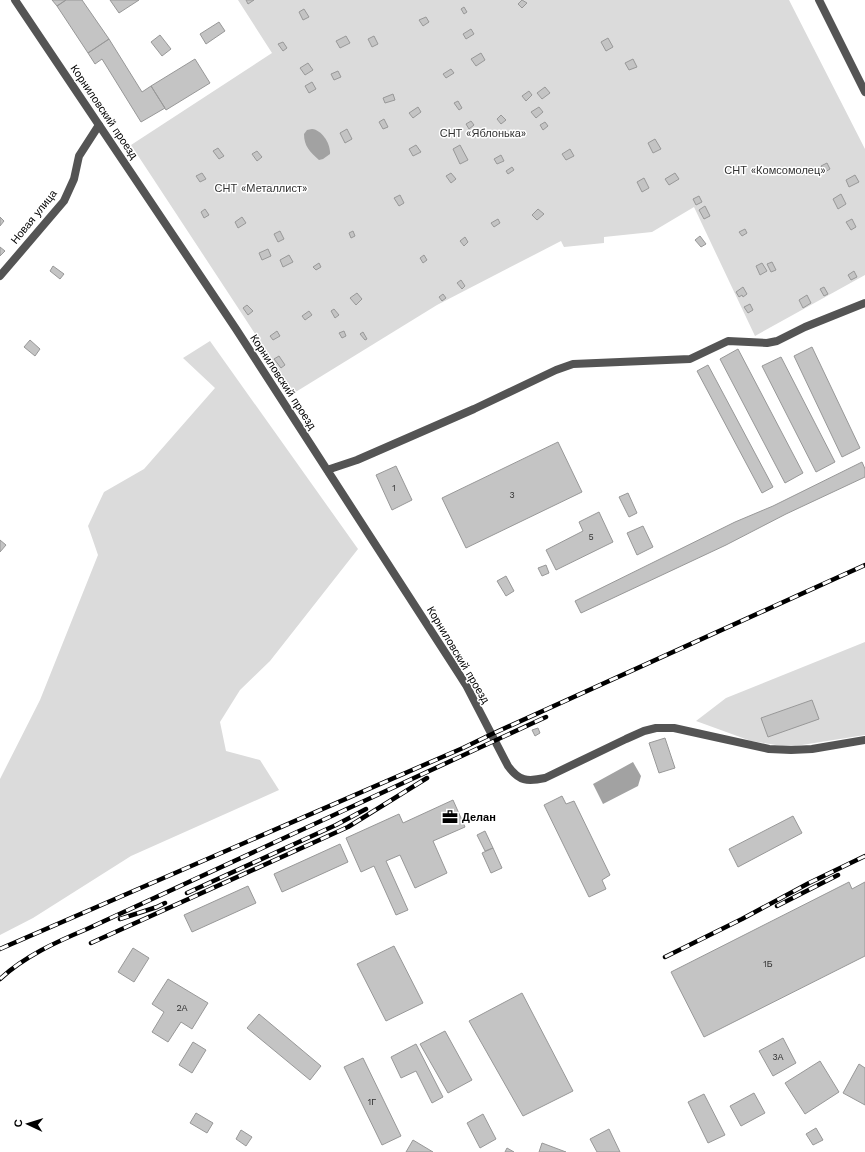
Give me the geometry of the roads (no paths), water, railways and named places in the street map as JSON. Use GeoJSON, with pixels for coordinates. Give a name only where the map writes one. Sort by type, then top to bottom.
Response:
{"type":"FeatureCollection","features":[{"type":"Feature","properties":{"kind":"street","name":"Корниловский проезд"},"geometry":{"type":"LineString","coordinates":[[15,0],[232,324],[466,685],[514,775],[524,780],[533,781],[545,778],[626,739],[644,731],[656,728],[674,728],[769,749],[791,750],[865,740]]}},
{"type":"Feature","properties":{"kind":"street"},"geometry":{"type":"LineString","coordinates":[[819,0],[865,92]]}},
{"type":"Feature","properties":{"kind":"street","name":"Новая улица"},"geometry":{"type":"LineString","coordinates":[[0,276],[64,201],[74,179],[79,156],[98,124]]}},
{"type":"Feature","properties":{"kind":"street"},"geometry":{"type":"LineString","coordinates":[[327,470],[357,460],[474,409],[556,370],[573,364],[690,359],[728,341],[767,343],[777,340],[805,327],[865,304]]}},
{"type":"Feature","properties":{"kind":"railway"},"geometry":{"type":"LineString","coordinates":[[0,949],[463,748],[865,565]]}},
{"type":"Feature","properties":{"kind":"railway"},"geometry":{"type":"LineString","coordinates":[[0,979],[30,956],[52,944],[546,717]]}},
{"type":"Feature","properties":{"kind":"railway"},"geometry":{"type":"LineString","coordinates":[[91,943],[348,827],[427,778]]}},
{"type":"Feature","properties":{"kind":"railway"},"geometry":{"type":"LineString","coordinates":[[187,893],[336,825],[366,809]]}},
{"type":"Feature","properties":{"kind":"railway"},"geometry":{"type":"LineString","coordinates":[[665,957],[865,856]]}},
{"type":"Feature","properties":{"kind":"railway"},"geometry":{"type":"LineString","coordinates":[[777,906],[838,875]]}},
{"type":"Feature","properties":{"kind":"railway"},"geometry":{"type":"LineString","coordinates":[[120,919],[165,903]]}},
{"type":"Feature","properties":{"kind":"place","name":"Делан"},"geometry":{"type":"Point","coordinates":[450,817]}},
{"type":"Feature","properties":{"kind":"park label","name":"СНТ «Яблонька»"},"geometry":{"type":"Point","coordinates":[483,133]}},
{"type":"Feature","properties":{"kind":"park label","name":"СНТ «Комсомолец»"},"geometry":{"type":"Point","coordinates":[775,170]}},
{"type":"Feature","properties":{"kind":"park label","name":"СНТ «Металлист»"},"geometry":{"type":"Point","coordinates":[261,188]}}]}
